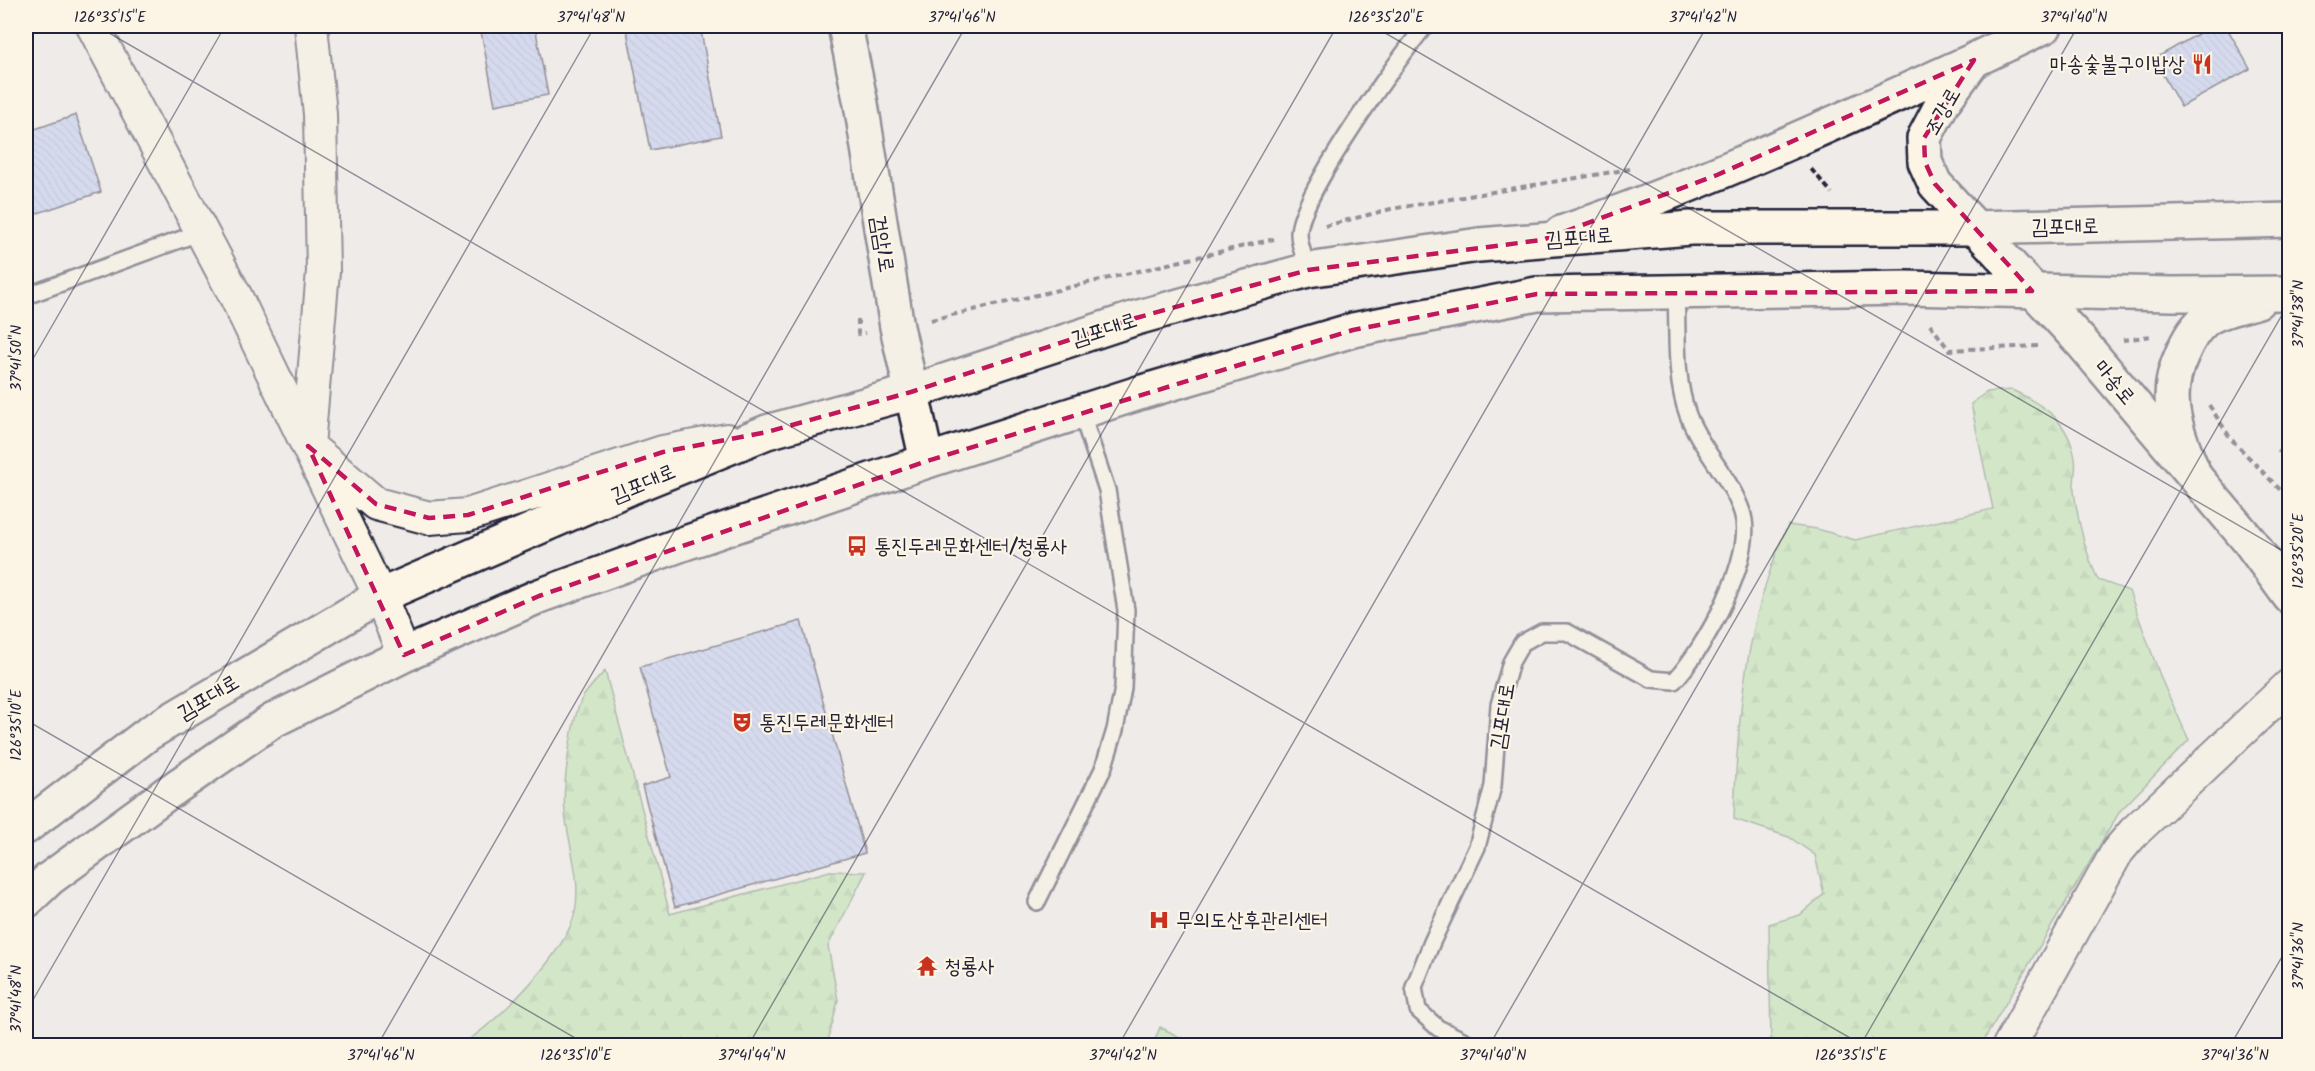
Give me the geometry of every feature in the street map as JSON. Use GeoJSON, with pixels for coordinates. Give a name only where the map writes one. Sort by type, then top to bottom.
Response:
{"type":"FeatureCollection","features":[{"type":"Feature","properties":{"kind":"main road","name":"검암1로"},"geometry":{"type":"LineString","coordinates":[[845,26],[861,104],[897,327],[927,461]]}},
{"type":"Feature","properties":{"kind":"main road","name":"조강로"},"geometry":{"type":"LineString","coordinates":[[1973,228],[1935,184],[1925,162],[1924,138],[1943,102],[1974,60],[2044,26]]}},
{"type":"Feature","properties":{"kind":"main road"},"geometry":{"type":"LineString","coordinates":[[1542,240],[1640,206],[1717,175],[1974,60]]}},
{"type":"Feature","properties":{"kind":"main road","name":"김포대로"},"geometry":{"type":"LineString","coordinates":[[26,827],[149,733],[380,596],[629,488],[767,432],[911,392],[1136,318],[1308,270],[1479,244],[1691,228],[1973,228],[2289,220]]}},
{"type":"Feature","properties":{"kind":"main road","name":"마송로"},"geometry":{"type":"LineString","coordinates":[[1973,228],[2083,344],[2250,542],[2289,597]]}},
{"type":"Feature","properties":{"kind":"main road"},"geometry":{"type":"LineString","coordinates":[[26,901],[49,879],[272,721],[404,655],[550,592],[685,543],[927,461],[1353,330],[1537,294],[1905,288],[2284,293]]}},
{"type":"Feature","properties":{"kind":"main road"},"geometry":{"type":"LineString","coordinates":[[2194,474],[2177,432],[2170,399],[2174,370],[2187,341],[2206,320],[2284,293]]}},
{"type":"Feature","properties":{"kind":"main road","name":"마송로"},"geometry":{"type":"LineString","coordinates":[[2250,542],[2289,571]]}},
{"type":"Feature","properties":{"kind":"street"},"geometry":{"type":"LineString","coordinates":[[93,26],[236,297],[380,596],[404,655]]}},
{"type":"Feature","properties":{"kind":"street"},"geometry":{"type":"LineString","coordinates":[[308,446],[323,271],[321,114],[311,26]]}},
{"type":"Feature","properties":{"kind":"street"},"geometry":{"type":"LineString","coordinates":[[308,446],[376,504],[429,518],[468,515],[663,452],[767,432]]}},
{"type":"Feature","properties":{"kind":"street"},"geometry":{"type":"LineString","coordinates":[[2009,1046],[2117,852],[2134,832],[2289,686]]}},
{"type":"Feature","properties":{"kind":"lane"},"geometry":{"type":"LineString","coordinates":[[1308,270],[1299,233],[1313,192],[1394,64],[1425,26]]}},
{"type":"Feature","properties":{"kind":"lane"},"geometry":{"type":"LineString","coordinates":[[26,296],[201,232]]}},
{"type":"Feature","properties":{"kind":"lane","name":"김포대로"},"geometry":{"type":"LineString","coordinates":[[1475,1046],[1438,1028],[1418,1010],[1414,987],[1432,942],[1477,848],[1493,786],[1499,705],[1511,663],[1522,643],[1542,632],[1567,632],[1651,680],[1674,681],[1696,654],[1734,579],[1745,545],[1743,513],[1726,478],[1704,447],[1688,415],[1681,378],[1676,292]]}},
{"type":"Feature","properties":{"kind":"lane"},"geometry":{"type":"LineString","coordinates":[[1037,902],[1103,769],[1115,729],[1123,688],[1126,610],[1107,490],[1081,412]]}},
{"type":"Feature","properties":{"kind":"highlighted area"},"geometry":{"type":"Polygon","coordinates":[[[1974,60],[1924,138],[1925,162],[1935,184],[2032,291],[1537,294],[1353,330],[927,461],[539,596],[404,655],[308,446],[376,504],[429,518],[468,515],[663,452],[767,432],[911,392],[1136,318],[1308,270],[1542,240],[1717,175],[1974,60]]]}},
{"type":"Feature","properties":{"kind":"green space"},"geometry":{"type":"Polygon","coordinates":[[[2012,390],[2053,415],[2067,433],[2075,458],[2074,491],[2078,514],[2093,569],[2098,580],[2129,591],[2162,681],[2189,740],[2120,811],[1981,1045],[1771,1045],[1769,924],[1800,915],[1824,894],[1815,855],[1789,837],[1734,819],[1741,706],[1746,669],[1762,596],[1774,560],[1788,525],[1817,529],[1855,540],[1993,509],[1971,404],[1987,392],[2012,390]]]}},
{"type":"Feature","properties":{"kind":"green space"},"geometry":{"type":"Polygon","coordinates":[[[605,671],[670,914],[830,871],[866,872],[828,946],[838,1000],[827,1045],[460,1045],[492,1022],[528,986],[559,947],[569,928],[575,912],[577,887],[564,802],[568,757],[573,726],[580,703],[605,671]]]}},
{"type":"Feature","properties":{"kind":"green space"},"geometry":{"type":"Polygon","coordinates":[[[1160,1027],[1191,1043],[1191,1045],[1153,1045],[1160,1027]]]}},
{"type":"Feature","properties":{"kind":"building"},"geometry":{"type":"Polygon","coordinates":[[[480,26],[535,26],[548,95],[495,105],[480,26]]]}},
{"type":"Feature","properties":{"kind":"building"},"geometry":{"type":"Polygon","coordinates":[[[626,26],[700,26],[721,136],[650,150],[626,26]]]}},
{"type":"Feature","properties":{"kind":"building","name":"마송숯불구이밥상"},"geometry":{"type":"Polygon","coordinates":[[[2193,26],[2226,26],[2250,69],[2181,107],[2154,59],[2198,34],[2193,26]]]}},
{"type":"Feature","properties":{"kind":"building"},"geometry":{"type":"Polygon","coordinates":[[[76,115],[101,192],[26,217],[26,132],[76,115]]]}},
{"type":"Feature","properties":{"kind":"building"},"geometry":{"type":"Polygon","coordinates":[[[2290,439],[2290,463],[2278,451],[2290,439]]]}},
{"type":"Feature","properties":{"kind":"building","name":"통진두레문화센터"},"geometry":{"type":"Polygon","coordinates":[[[801,621],[865,853],[675,907],[642,786],[671,777],[640,667],[801,621]]]}},
{"type":"Feature","properties":{"kind":"place","name":"마송숯불구이밥상"},"geometry":{"type":"Point","coordinates":[2202,64]}},
{"type":"Feature","properties":{"kind":"place","name":"통진두레문화센터/청룡사"},"geometry":{"type":"Point","coordinates":[857,546]}},
{"type":"Feature","properties":{"kind":"place","name":"통진두레문화센터"},"geometry":{"type":"Point","coordinates":[742,722]}},
{"type":"Feature","properties":{"kind":"place","name":"무의도산후관리센터"},"geometry":{"type":"Point","coordinates":[1159,920]}},
{"type":"Feature","properties":{"kind":"place","name":"청룡사"},"geometry":{"type":"Point","coordinates":[927,966]}}]}
